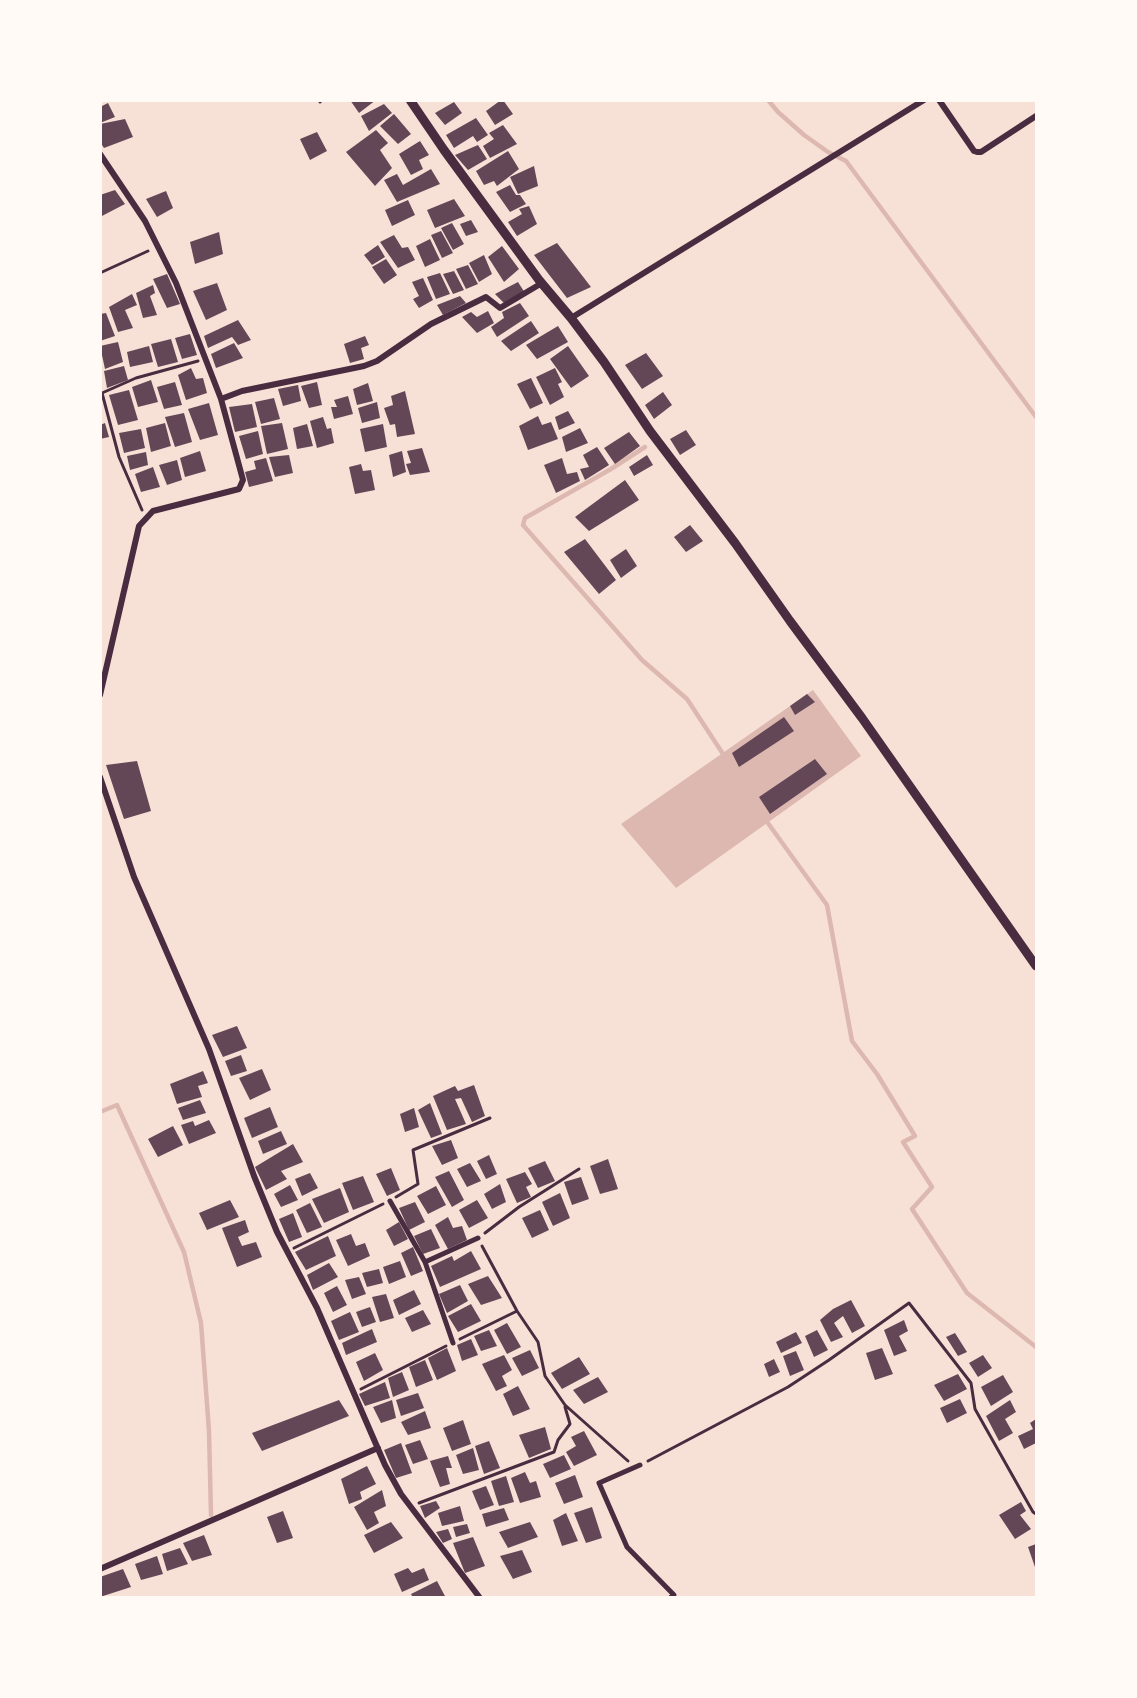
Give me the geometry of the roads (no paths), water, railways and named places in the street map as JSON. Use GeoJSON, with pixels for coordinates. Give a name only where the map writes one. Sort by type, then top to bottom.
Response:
{"type":"FeatureCollection","features":[{"type":"Feature","properties":{"kind":"street"},"geometry":{"type":"LineString","coordinates":[[410,100],[542,283],[604,362],[650,431],[729,534],[862,718],[1036,966]]}},
{"type":"Feature","properties":{"kind":"street"},"geometry":{"type":"LineString","coordinates":[[571,318],[924,100]]}},
{"type":"Feature","properties":{"kind":"street"},"geometry":{"type":"LineString","coordinates":[[939,100],[974,151],[977,152],[981,152],[1036,116]]}},
{"type":"Feature","properties":{"kind":"street"},"geometry":{"type":"LineString","coordinates":[[100,154],[145,221],[176,283],[221,399],[243,480],[239,489],[153,511],[139,526],[100,694]]}},
{"type":"Feature","properties":{"kind":"street"},"geometry":{"type":"LineString","coordinates":[[221,399],[242,391],[364,366],[400,347],[432,324],[486,297],[500,308],[542,283]]}},
{"type":"Feature","properties":{"kind":"street"},"geometry":{"type":"LineString","coordinates":[[100,777],[134,877],[209,1048],[254,1176],[277,1232],[317,1308],[385,1465],[410,1506],[480,1598]]}},
{"type":"Feature","properties":{"kind":"street"},"geometry":{"type":"LineString","coordinates":[[390,1201],[424,1262],[453,1342]]}},
{"type":"Feature","properties":{"kind":"street"},"geometry":{"type":"LineString","coordinates":[[424,1262],[478,1238]]}},
{"type":"Feature","properties":{"kind":"street"},"geometry":{"type":"LineString","coordinates":[[100,1569],[378,1448]]}},
{"type":"Feature","properties":{"kind":"street"},"geometry":{"type":"LineString","coordinates":[[640,1465],[599,1483],[627,1547],[674,1595],[670,1598]]}},
{"type":"Feature","properties":{"kind":"waterway"},"geometry":{"type":"LineString","coordinates":[[768,100],[804,135],[828,152],[846,161],[1036,417]]}},
{"type":"Feature","properties":{"kind":"waterway"},"geometry":{"type":"LineString","coordinates":[[645,447],[525,518],[523,525],[642,660],[687,699],[725,757]]}},
{"type":"Feature","properties":{"kind":"waterway"},"geometry":{"type":"LineString","coordinates":[[765,819],[827,905],[852,1041],[877,1074],[915,1136],[903,1142],[932,1187],[912,1209],[967,1293],[1036,1347]]}},
{"type":"Feature","properties":{"kind":"waterway"},"geometry":{"type":"LineString","coordinates":[[100,1112],[117,1105],[184,1252],[201,1323],[209,1431],[211,1515]]}}]}
